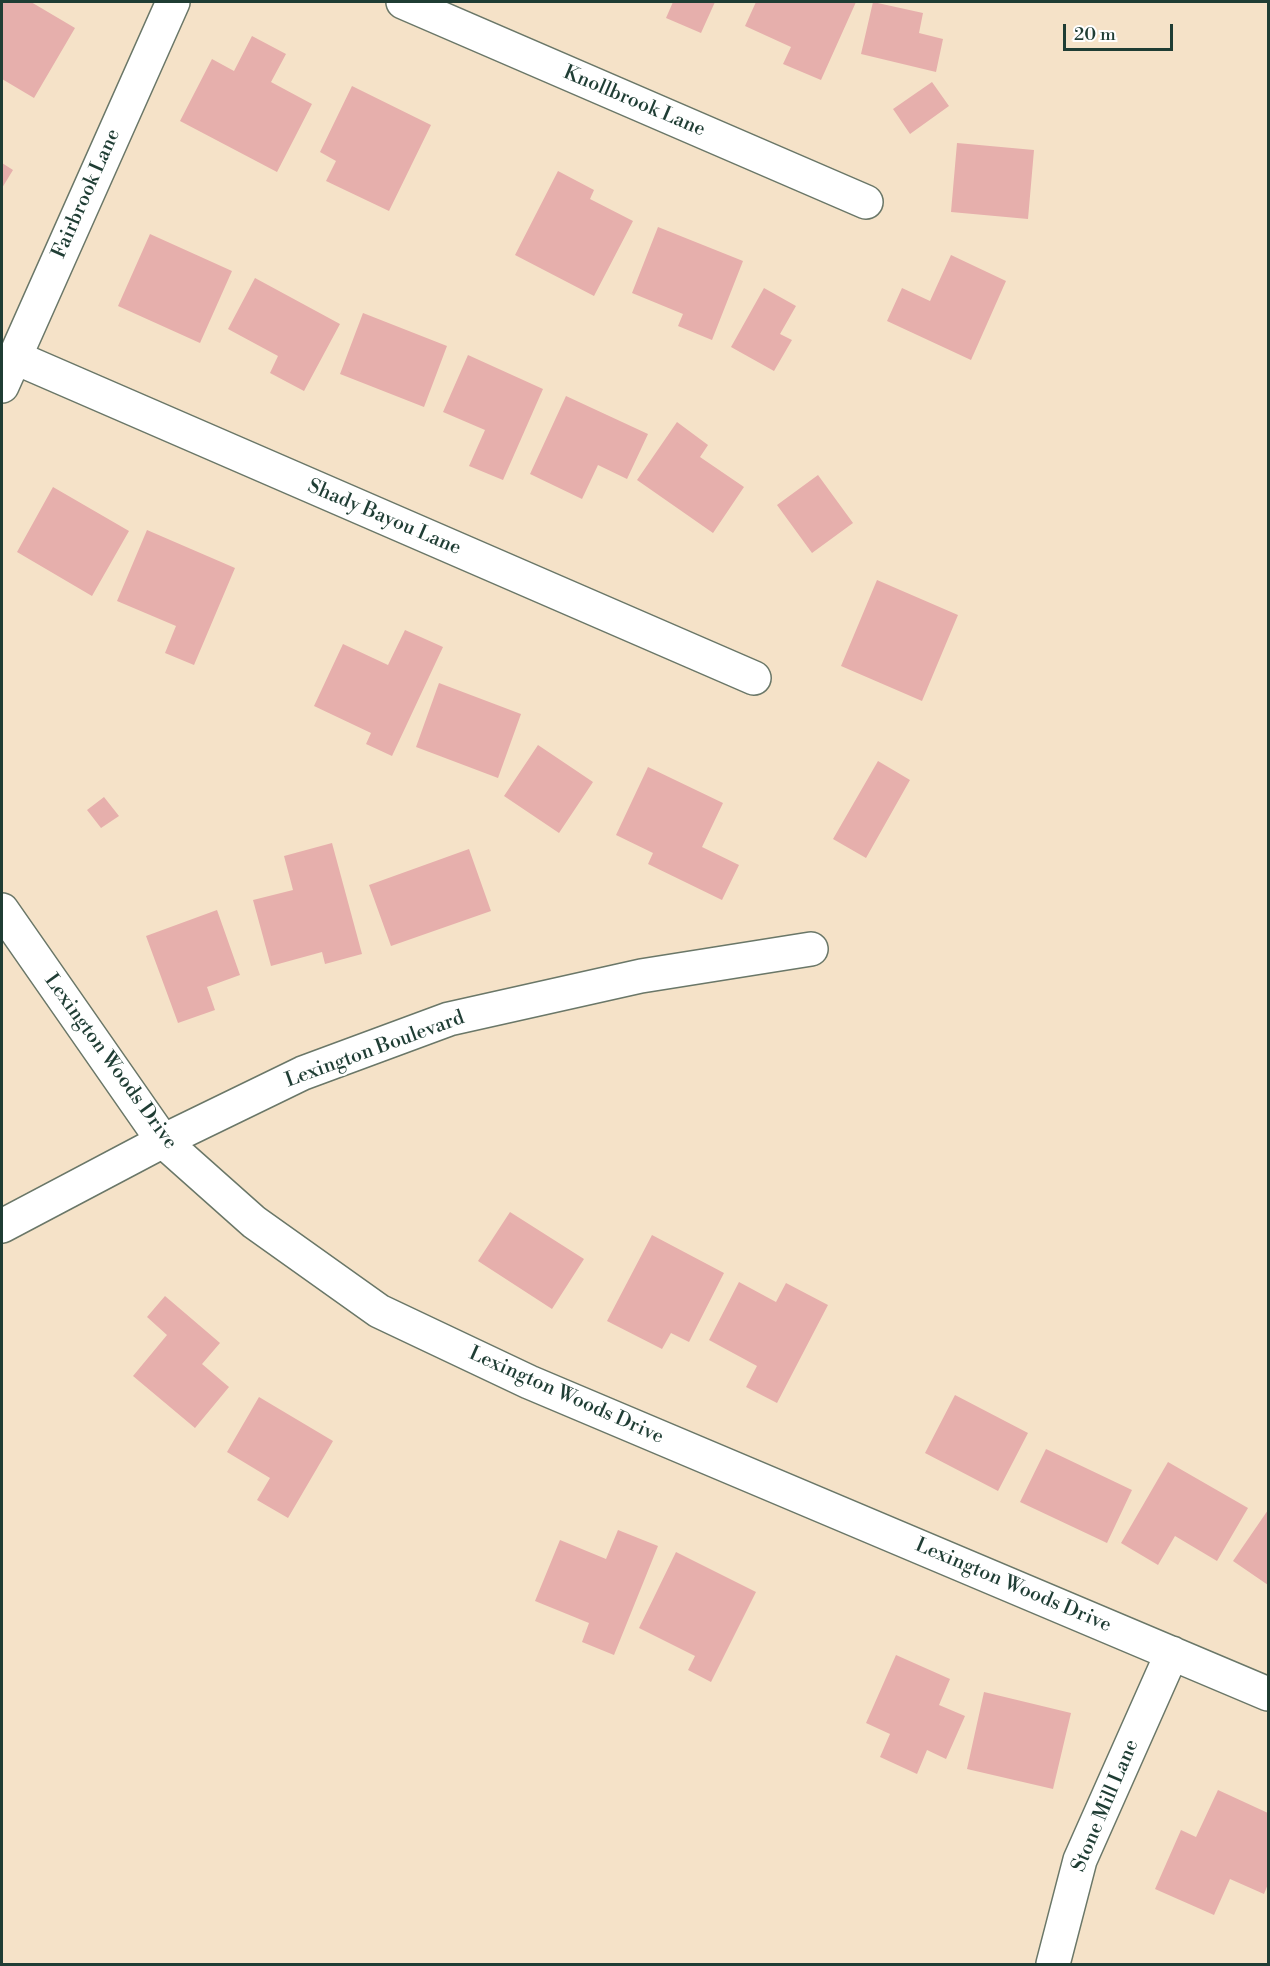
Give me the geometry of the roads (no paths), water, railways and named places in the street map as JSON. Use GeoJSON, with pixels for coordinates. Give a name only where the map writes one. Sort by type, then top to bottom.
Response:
{"type":"FeatureCollection","features":[{"type":"Feature","properties":{"kind":"street","name":"Fairbrook Lane"},"geometry":{"type":"LineString","coordinates":[[8,371],[173,2]]}},
{"type":"Feature","properties":{"kind":"street","name":"Knollbrook Lane"},"geometry":{"type":"LineString","coordinates":[[403,2],[866,202]]}},
{"type":"Feature","properties":{"kind":"street","name":"Shady Bayou Lane"},"geometry":{"type":"LineString","coordinates":[[8,371],[754,678]]}},
{"type":"Feature","properties":{"kind":"street","name":"Lexington Woods Drive"},"geometry":{"type":"LineString","coordinates":[[2,910],[163,1141],[254,1222],[379,1311],[529,1382],[1269,1694]]}},
{"type":"Feature","properties":{"kind":"street","name":"Lexington Boulevard"},"geometry":{"type":"LineString","coordinates":[[2,1226],[163,1141],[303,1073],[449,1019],[641,976],[811,949]]}},
{"type":"Feature","properties":{"kind":"street","name":"Stone Mill Lane"},"geometry":{"type":"LineString","coordinates":[[1053,1965],[1080,1860],[1172,1653]]}}]}
